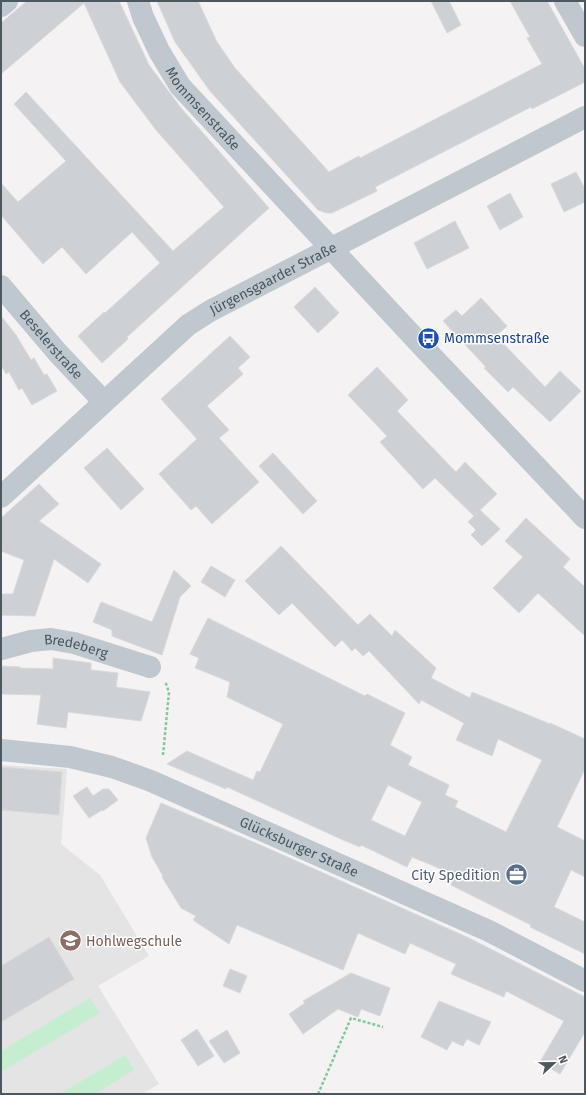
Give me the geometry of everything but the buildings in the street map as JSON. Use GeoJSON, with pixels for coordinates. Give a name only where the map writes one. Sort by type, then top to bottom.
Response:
{"type":"FeatureCollection","features":[{"type":"Feature","properties":{"kind":"street"},"geometry":{"type":"LineString","coordinates":[[1,6],[7,1]]}},
{"type":"Feature","properties":{"kind":"street","name":"Mommsenstraße"},"geometry":{"type":"LineString","coordinates":[[138,1],[143,17],[159,51],[180,86],[422,346],[585,518]]}},
{"type":"Feature","properties":{"kind":"street"},"geometry":{"type":"LineString","coordinates":[[565,1],[585,36]]}},
{"type":"Feature","properties":{"kind":"street","name":"Jürgensgaarder Straße"},"geometry":{"type":"LineString","coordinates":[[1,497],[188,325],[210,311],[585,117]]}},
{"type":"Feature","properties":{"kind":"street","name":"Beselerstraße"},"geometry":{"type":"LineString","coordinates":[[1,286],[57,352],[104,402]]}},
{"type":"Feature","properties":{"kind":"street","name":"Bredeberg"},"geometry":{"type":"LineString","coordinates":[[1,649],[31,641],[51,639],[74,643],[150,667]]}},
{"type":"Feature","properties":{"kind":"street","name":"Glücksburger Straße"},"geometry":{"type":"LineString","coordinates":[[1,750],[70,757],[112,767],[151,781],[489,931],[585,981]]}},
{"type":"Feature","properties":{"kind":"path"},"geometry":{"type":"LineString","coordinates":[[150,667],[164,680],[169,692],[163,755]]}},
{"type":"Feature","properties":{"kind":"path"},"geometry":{"type":"LineString","coordinates":[[318,1094],[351,1018],[383,1027]]}},
{"type":"Feature","properties":{"kind":"shaded area","name":"Hohlwegschule"},"geometry":{"type":"Polygon","coordinates":[[[1,765],[67,769],[61,844],[100,875],[149,956],[98,986],[159,1084],[142,1094],[1,1094],[1,765]]]}},
{"type":"Feature","properties":{"kind":"green space"},"geometry":{"type":"Polygon","coordinates":[[[90,998],[100,1013],[1,1072],[1,1051],[90,998]]]}},
{"type":"Feature","properties":{"kind":"green space"},"geometry":{"type":"Polygon","coordinates":[[[125,1055],[134,1070],[95,1094],[60,1094],[125,1055]]]}},
{"type":"Feature","properties":{"kind":"place","name":"Mommsenstraße"},"geometry":{"type":"Point","coordinates":[428,338]}},
{"type":"Feature","properties":{"kind":"place","name":"City Spedition"},"geometry":{"type":"Point","coordinates":[516,875]}},
{"type":"Feature","properties":{"kind":"place","name":"Hohlwegschule"},"geometry":{"type":"Point","coordinates":[70,941]}}]}
